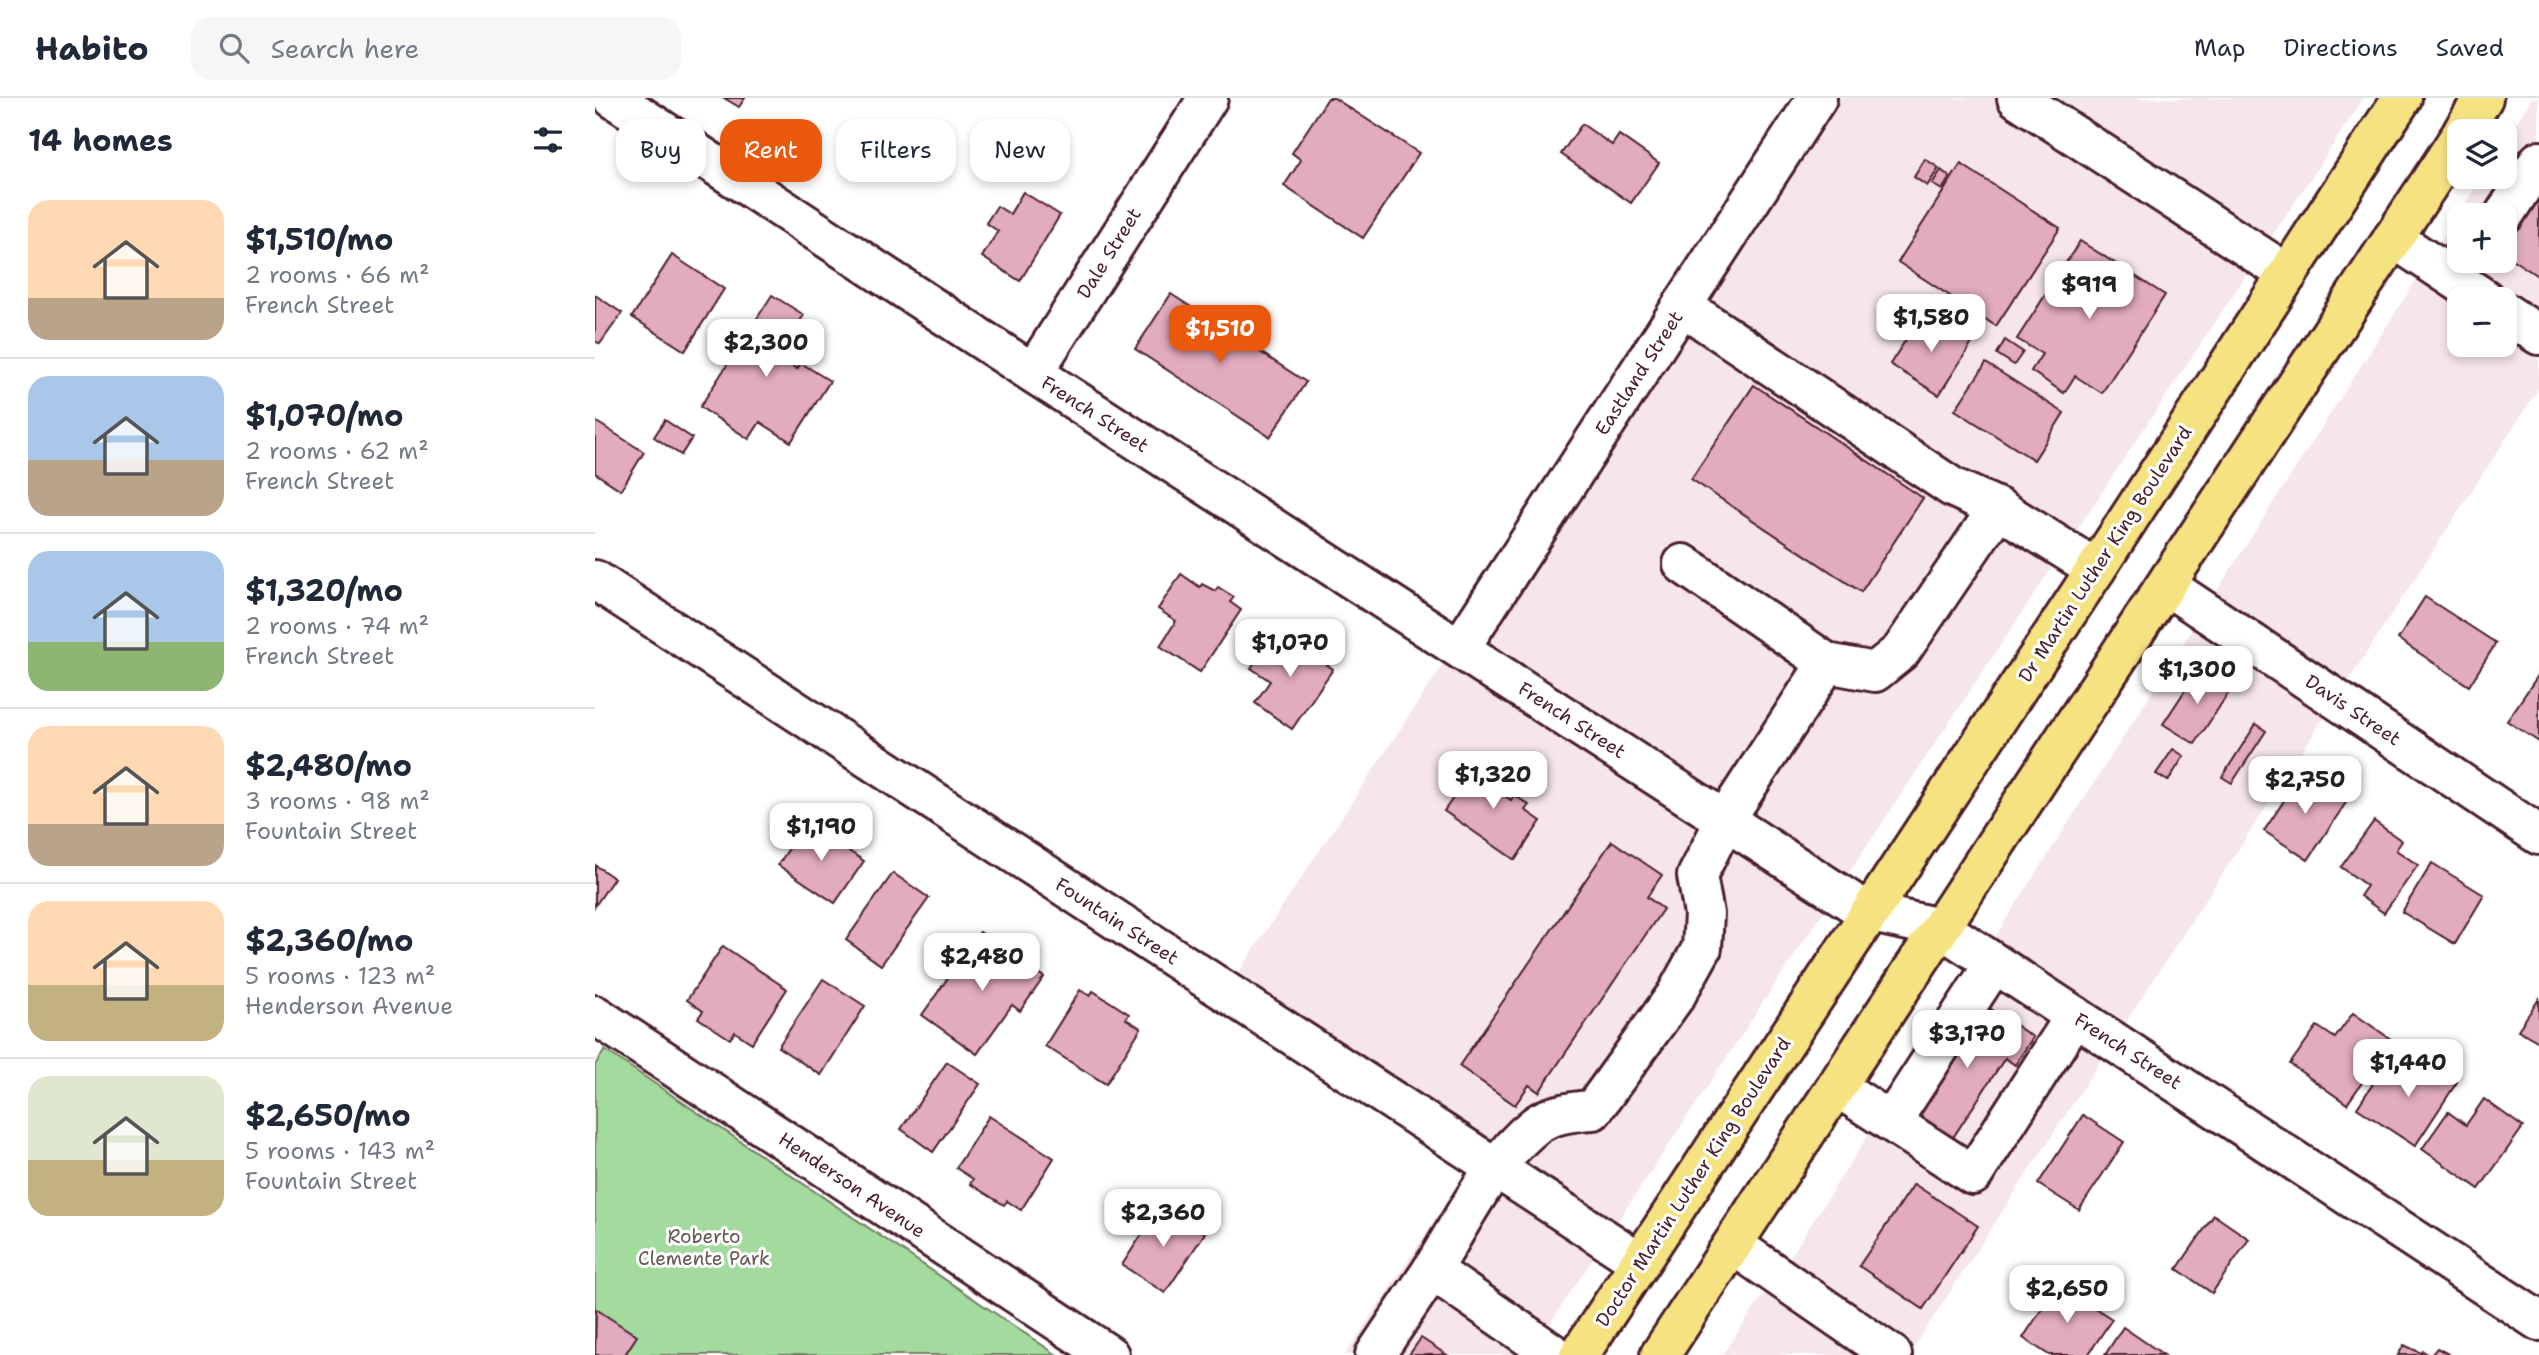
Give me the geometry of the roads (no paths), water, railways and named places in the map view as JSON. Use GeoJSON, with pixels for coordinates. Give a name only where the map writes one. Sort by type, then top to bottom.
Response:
{"type":"FeatureCollection","features":[{"type":"Feature","properties":{"kind":"main road","name":"Dr Martin Luther King Boulevard"},"geometry":{"type":"LineString","coordinates":[[1807,1009],[2402,98]]}},
{"type":"Feature","properties":{"kind":"main road"},"geometry":{"type":"LineString","coordinates":[[2470,119],[2483,98]]}},
{"type":"Feature","properties":{"kind":"main road"},"geometry":{"type":"LineString","coordinates":[[1660,1355],[2447,156]]}},
{"type":"Feature","properties":{"kind":"main road","name":"Doctor Martin Luther King Boulevard"},"geometry":{"type":"LineString","coordinates":[[1579,1355],[1807,1009]]}},
{"type":"Feature","properties":{"kind":"street","name":"French Street"},"geometry":{"type":"LineString","coordinates":[[613,98],[1725,820],[1870,912],[1941,928],[2539,1321]]}},
{"type":"Feature","properties":{"kind":"street","name":"Dale Street"},"geometry":{"type":"LineString","coordinates":[[1033,373],[1207,98]]}},
{"type":"Feature","properties":{"kind":"street","name":"Eastland Street"},"geometry":{"type":"LineString","coordinates":[[1460,648],[1818,98]]}},
{"type":"Feature","properties":{"kind":"street"},"geometry":{"type":"LineString","coordinates":[[2017,98],[2288,274]]}},
{"type":"Feature","properties":{"kind":"street"},"geometry":{"type":"LineString","coordinates":[[2509,203],[2524,167]]}},
{"type":"Feature","properties":{"kind":"street"},"geometry":{"type":"LineString","coordinates":[[2393,238],[2473,281]]}},
{"type":"Feature","properties":{"kind":"street"},"geometry":{"type":"LineString","coordinates":[[1682,306],[1952,487],[1998,508],[2096,569]]}},
{"type":"Feature","properties":{"kind":"street"},"geometry":{"type":"LineString","coordinates":[[2517,321],[2539,335]]}},
{"type":"Feature","properties":{"kind":"street"},"geometry":{"type":"LineString","coordinates":[[1682,564],[1827,663],[1875,672],[1901,651],[1998,508]]}},
{"type":"Feature","properties":{"kind":"street","name":"Fountain Street"},"geometry":{"type":"LineString","coordinates":[[595,580],[1640,1262]]}},
{"type":"Feature","properties":{"kind":"street","name":"Davis Street"},"geometry":{"type":"LineString","coordinates":[[2167,586],[2539,835]]}},
{"type":"Feature","properties":{"kind":"street"},"geometry":{"type":"LineString","coordinates":[[1375,1355],[1496,1167],[1537,1124],[1572,1112],[1593,1110],[1676,995],[1702,948],[1704,914],[1697,876],[1725,820],[1827,663]]}},
{"type":"Feature","properties":{"kind":"street"},"geometry":{"type":"LineString","coordinates":[[1892,1122],[1994,964]]}},
{"type":"Feature","properties":{"kind":"street","name":"Henderson Avenue"},"geometry":{"type":"LineString","coordinates":[[595,1015],[1109,1355]]}},
{"type":"Feature","properties":{"kind":"street"},"geometry":{"type":"LineString","coordinates":[[1837,1087],[1973,1175],[2075,1016]]}},
{"type":"Feature","properties":{"kind":"street"},"geometry":{"type":"LineString","coordinates":[[1733,1245],[1892,1355]]}},
{"type":"Feature","properties":{"kind":"street"},"geometry":{"type":"LineString","coordinates":[[1432,1270],[1555,1355]]}},
{"type":"Feature","properties":{"kind":"park label","name":"Roberto Clemente Park"},"geometry":{"type":"Point","coordinates":[704,1247]}}]}
